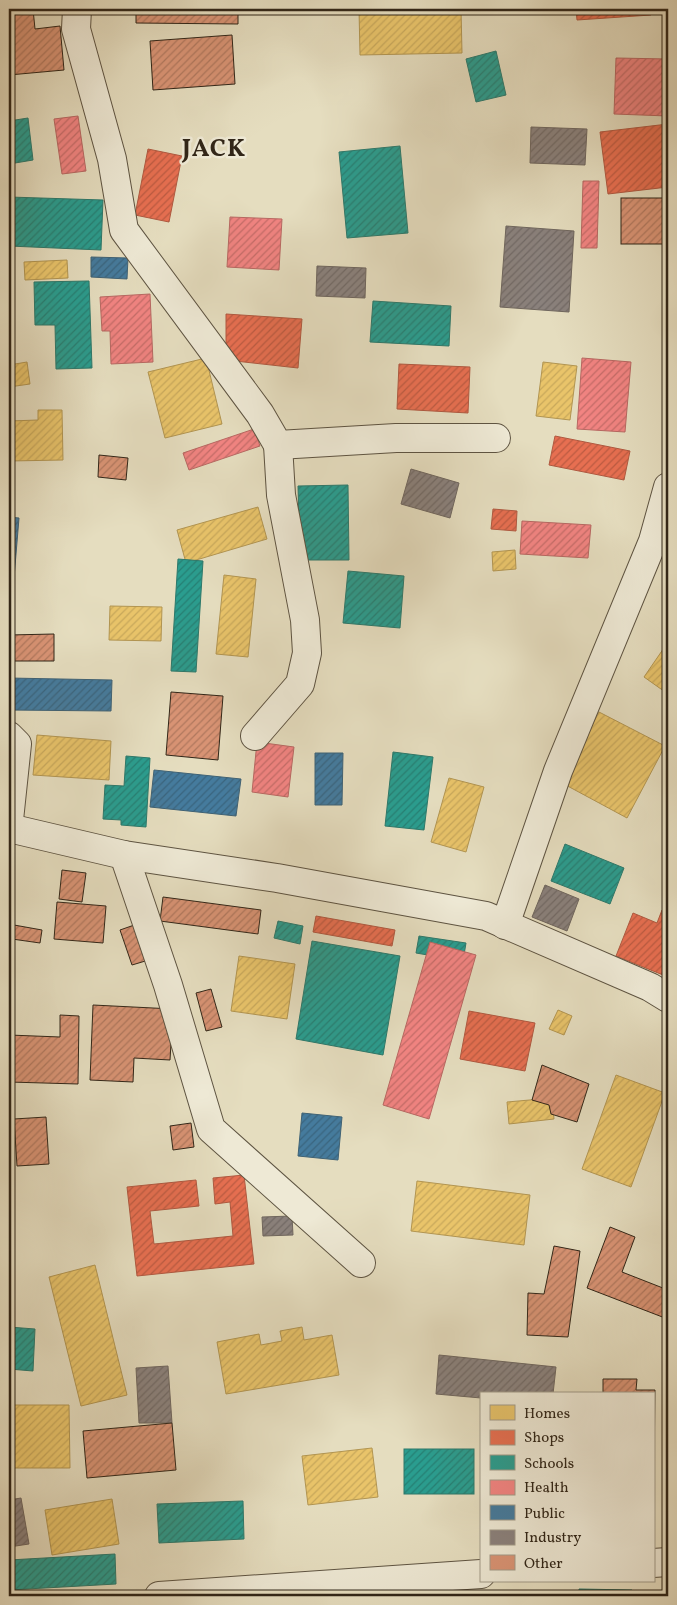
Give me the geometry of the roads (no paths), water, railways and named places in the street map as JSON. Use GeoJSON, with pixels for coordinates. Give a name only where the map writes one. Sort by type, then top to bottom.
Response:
{"type":"FeatureCollection","features":[{"type":"Feature","properties":{"kind":"street"},"geometry":{"type":"LineString","coordinates":[[77,9],[76,29],[112,159],[124,230],[260,414],[278,445],[281,495],[304,620],[307,653],[300,684],[255,736]]}},
{"type":"Feature","properties":{"kind":"street"},"geometry":{"type":"LineString","coordinates":[[278,445],[396,438],[496,438]]}},
{"type":"Feature","properties":{"kind":"street"},"geometry":{"type":"LineString","coordinates":[[505,925],[558,771],[608,655],[653,540],[668,487]]}},
{"type":"Feature","properties":{"kind":"street"},"geometry":{"type":"LineString","coordinates":[[9,736],[17,744],[9,820]]}},
{"type":"Feature","properties":{"kind":"street"},"geometry":{"type":"LineString","coordinates":[[9,828],[124,855],[277,878],[486,916],[650,987],[668,998]]}},
{"type":"Feature","properties":{"kind":"street"},"geometry":{"type":"LineString","coordinates":[[124,855],[168,984],[211,1129],[361,1263]]}},
{"type":"Feature","properties":{"kind":"street"},"geometry":{"type":"LineString","coordinates":[[654,1563],[668,1562]]}},
{"type":"Feature","properties":{"kind":"street"},"geometry":{"type":"LineString","coordinates":[[159,1596],[480,1574]]}},
{"type":"Feature","properties":{"kind":"district","name":"JACK"},"geometry":{"type":"Point","coordinates":[214,149]}}]}
